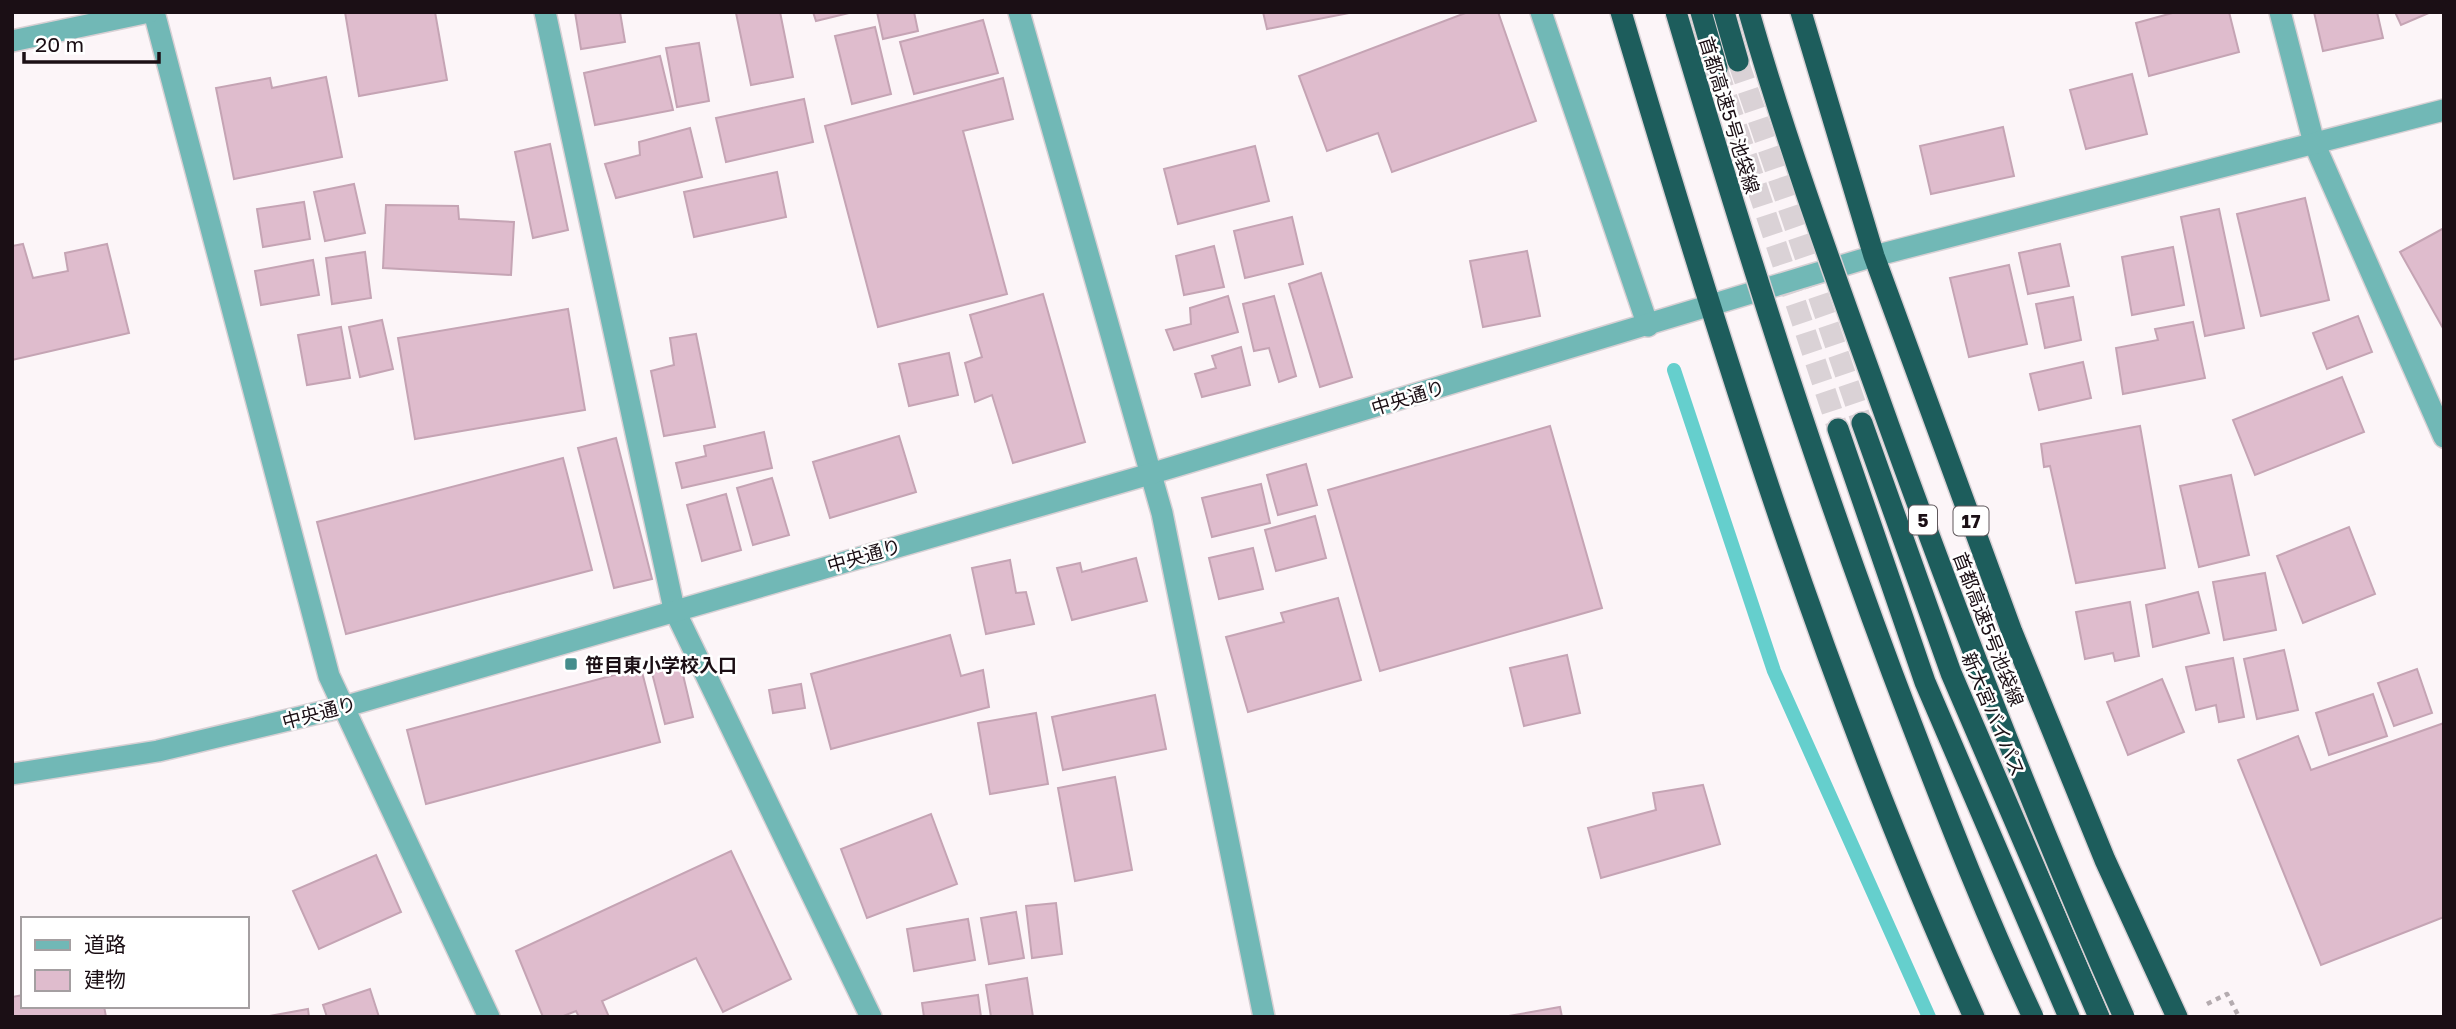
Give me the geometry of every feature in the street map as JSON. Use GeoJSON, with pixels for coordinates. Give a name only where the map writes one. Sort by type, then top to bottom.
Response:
{"type":"FeatureCollection","features":[{"type":"Feature","properties":{"kind":"highway"},"geometry":{"type":"LineString","coordinates":[[1620,12],[1708,306],[1831,665],[1944,951],[1973,1017]]}},
{"type":"Feature","properties":{"kind":"highway","name":"首都高速5号池袋線"},"geometry":{"type":"LineString","coordinates":[[1676,12],[1799,410],[1874,624],[1986,916],[2034,1017]]}},
{"type":"Feature","properties":{"kind":"highway"},"geometry":{"type":"LineString","coordinates":[[1701,12],[1717,68]]}},
{"type":"Feature","properties":{"kind":"highway"},"geometry":{"type":"LineString","coordinates":[[1724,12],[1738,61]]}},
{"type":"Feature","properties":{"kind":"highway","name":"首都高速5号池袋線"},"geometry":{"type":"LineString","coordinates":[[1749,12],[1856,334],[1956,610],[2060,873],[2124,1017]]}},
{"type":"Feature","properties":{"kind":"highway","name":"17"},"geometry":{"type":"LineString","coordinates":[[1801,12],[1874,256],[2011,632],[2105,860],[2176,1017]]}},
{"type":"Feature","properties":{"kind":"highway","name":"新大宮バイパス"},"geometry":{"type":"LineString","coordinates":[[1862,423],[1951,673],[2098,1017]]}},
{"type":"Feature","properties":{"kind":"highway"},"geometry":{"type":"LineString","coordinates":[[1838,429],[1925,682],[2069,1017]]}},
{"type":"Feature","properties":{"kind":"street"},"geometry":{"type":"LineString","coordinates":[[12,41],[151,12],[326,663],[343,707],[489,1017]]}},
{"type":"Feature","properties":{"kind":"street"},"geometry":{"type":"LineString","coordinates":[[545,12],[674,609],[871,1017]]}},
{"type":"Feature","properties":{"kind":"street"},"geometry":{"type":"LineString","coordinates":[[1019,12],[1162,513],[1264,1017]]}},
{"type":"Feature","properties":{"kind":"street"},"geometry":{"type":"LineString","coordinates":[[1541,12],[1648,326]]}},
{"type":"Feature","properties":{"kind":"street"},"geometry":{"type":"LineString","coordinates":[[2280,12],[2315,143],[2444,437]]}},
{"type":"Feature","properties":{"kind":"street","name":"中央通り"},"geometry":{"type":"LineString","coordinates":[[12,774],[158,751],[343,707],[674,609],[1150,474],[1874,256],[2444,110]]}},
{"type":"Feature","properties":{"kind":"path"},"geometry":{"type":"LineString","coordinates":[[2227,994],[2239,1017]]}},
{"type":"Feature","properties":{"kind":"building"},"geometry":{"type":"Polygon","coordinates":[[[345,12],[435,12],[447,80],[359,96],[345,12]]]}},
{"type":"Feature","properties":{"kind":"building"},"geometry":{"type":"Polygon","coordinates":[[[575,12],[620,12],[625,42],[581,49],[575,12]]]}},
{"type":"Feature","properties":{"kind":"building"},"geometry":{"type":"Polygon","coordinates":[[[780,12],[793,77],[751,85],[736,13],[780,12]]]}},
{"type":"Feature","properties":{"kind":"building"},"geometry":{"type":"Polygon","coordinates":[[[813,12],[853,12],[816,21],[813,12]]]}},
{"type":"Feature","properties":{"kind":"building"},"geometry":{"type":"Polygon","coordinates":[[[877,12],[914,12],[918,31],[883,39],[877,12]]]}},
{"type":"Feature","properties":{"kind":"building"},"geometry":{"type":"Polygon","coordinates":[[[1263,12],[1354,12],[1267,29],[1263,12]]]}},
{"type":"Feature","properties":{"kind":"building"},"geometry":{"type":"Polygon","coordinates":[[[1468,12],[1498,12],[1536,121],[1392,172],[1378,133],[1327,151],[1299,76],[1468,12]]]}},
{"type":"Feature","properties":{"kind":"building"},"geometry":{"type":"Polygon","coordinates":[[[2176,12],[2229,12],[2239,52],[2149,76],[2136,23],[2176,12]]]}},
{"type":"Feature","properties":{"kind":"building"},"geometry":{"type":"Polygon","coordinates":[[[2314,12],[2377,12],[2383,38],[2323,51],[2314,12]]]}},
{"type":"Feature","properties":{"kind":"building"},"geometry":{"type":"Polygon","coordinates":[[[2395,12],[2431,12],[2401,25],[2395,12]]]}},
{"type":"Feature","properties":{"kind":"building"},"geometry":{"type":"Polygon","coordinates":[[[983,20],[998,73],[914,94],[900,42],[983,20]]]}},
{"type":"Feature","properties":{"kind":"building"},"geometry":{"type":"Polygon","coordinates":[[[875,27],[891,94],[852,104],[835,36],[875,27]]]}},
{"type":"Feature","properties":{"kind":"building"},"geometry":{"type":"Polygon","coordinates":[[[699,43],[709,101],[677,107],[666,48],[699,43]]]}},
{"type":"Feature","properties":{"kind":"building"},"geometry":{"type":"Polygon","coordinates":[[[660,56],[673,110],[595,125],[584,73],[660,56]]]}},
{"type":"Feature","properties":{"kind":"building"},"geometry":{"type":"Polygon","coordinates":[[[2132,74],[2147,134],[2086,149],[2070,90],[2132,74]]]}},
{"type":"Feature","properties":{"kind":"building"},"geometry":{"type":"Polygon","coordinates":[[[326,77],[342,157],[234,179],[216,88],[270,78],[272,88],[326,77]]]}},
{"type":"Feature","properties":{"kind":"building"},"geometry":{"type":"Polygon","coordinates":[[[1003,78],[1013,119],[963,131],[1007,294],[878,327],[825,126],[1003,78]]]}},
{"type":"Feature","properties":{"kind":"building"},"geometry":{"type":"Polygon","coordinates":[[[804,99],[813,142],[726,162],[716,118],[804,99]]]}},
{"type":"Feature","properties":{"kind":"building"},"geometry":{"type":"Polygon","coordinates":[[[2003,127],[2014,176],[1931,194],[1920,146],[2003,127]]]}},
{"type":"Feature","properties":{"kind":"building"},"geometry":{"type":"Polygon","coordinates":[[[690,128],[702,177],[616,198],[605,164],[640,155],[639,142],[690,128]]]}},
{"type":"Feature","properties":{"kind":"building"},"geometry":{"type":"Polygon","coordinates":[[[550,144],[568,230],[533,238],[515,152],[550,144]]]}},
{"type":"Feature","properties":{"kind":"building"},"geometry":{"type":"Polygon","coordinates":[[[1255,146],[1269,201],[1178,224],[1164,169],[1255,146]]]}},
{"type":"Feature","properties":{"kind":"building"},"geometry":{"type":"Polygon","coordinates":[[[777,172],[786,217],[694,237],[684,192],[777,172]]]}},
{"type":"Feature","properties":{"kind":"building"},"geometry":{"type":"Polygon","coordinates":[[[354,184],[365,233],[325,241],[314,192],[354,184]]]}},
{"type":"Feature","properties":{"kind":"building"},"geometry":{"type":"Polygon","coordinates":[[[2305,198],[2329,300],[2261,316],[2237,214],[2305,198]]]}},
{"type":"Feature","properties":{"kind":"building"},"geometry":{"type":"Polygon","coordinates":[[[304,202],[310,239],[263,247],[257,209],[304,202]]]}},
{"type":"Feature","properties":{"kind":"building"},"geometry":{"type":"Polygon","coordinates":[[[386,205],[458,206],[459,219],[514,222],[511,275],[383,268],[386,205]]]}},
{"type":"Feature","properties":{"kind":"building"},"geometry":{"type":"Polygon","coordinates":[[[2219,209],[2244,328],[2205,336],[2181,217],[2219,209]]]}},
{"type":"Feature","properties":{"kind":"building"},"geometry":{"type":"Polygon","coordinates":[[[1292,217],[1303,264],[1245,278],[1234,231],[1292,217]]]}},
{"type":"Feature","properties":{"kind":"building"},"geometry":{"type":"Polygon","coordinates":[[[2444,228],[2444,330],[2400,252],[2444,228]]]}},
{"type":"Feature","properties":{"kind":"building"},"geometry":{"type":"Polygon","coordinates":[[[23,244],[33,278],[68,271],[65,253],[107,244],[129,333],[12,360],[12,246],[23,244]]]}},
{"type":"Feature","properties":{"kind":"building"},"geometry":{"type":"Polygon","coordinates":[[[2060,244],[2069,286],[2028,294],[2019,253],[2060,244]]]}},
{"type":"Feature","properties":{"kind":"building"},"geometry":{"type":"Polygon","coordinates":[[[1214,246],[1224,287],[1184,295],[1176,256],[1214,246]]]}},
{"type":"Feature","properties":{"kind":"building"},"geometry":{"type":"Polygon","coordinates":[[[2173,247],[2184,305],[2132,315],[2122,257],[2173,247]]]}},
{"type":"Feature","properties":{"kind":"building"},"geometry":{"type":"Polygon","coordinates":[[[1527,251],[1540,316],[1483,327],[1470,261],[1527,251]]]}},
{"type":"Feature","properties":{"kind":"building"},"geometry":{"type":"Polygon","coordinates":[[[365,252],[371,298],[332,304],[326,258],[365,252]]]}},
{"type":"Feature","properties":{"kind":"building"},"geometry":{"type":"Polygon","coordinates":[[[313,260],[319,295],[261,305],[255,271],[313,260]]]}},
{"type":"Feature","properties":{"kind":"building"},"geometry":{"type":"Polygon","coordinates":[[[2009,265],[2027,344],[1969,357],[1950,278],[2009,265]]]}},
{"type":"Feature","properties":{"kind":"building"},"geometry":{"type":"Polygon","coordinates":[[[1321,273],[1352,377],[1320,387],[1289,284],[1321,273]]]}},
{"type":"Feature","properties":{"kind":"building"},"geometry":{"type":"Polygon","coordinates":[[[1043,294],[1085,442],[1013,463],[992,395],[975,402],[965,363],[982,357],[970,315],[1043,294]]]}},
{"type":"Feature","properties":{"kind":"building"},"geometry":{"type":"Polygon","coordinates":[[[1228,296],[1238,332],[1174,350],[1166,330],[1191,324],[1190,308],[1228,296]]]}},
{"type":"Feature","properties":{"kind":"building"},"geometry":{"type":"Polygon","coordinates":[[[1274,296],[1296,376],[1279,382],[1269,348],[1254,351],[1243,304],[1274,296]]]}},
{"type":"Feature","properties":{"kind":"building"},"geometry":{"type":"Polygon","coordinates":[[[2073,297],[2081,340],[2045,348],[2036,304],[2073,297]]]}},
{"type":"Feature","properties":{"kind":"building"},"geometry":{"type":"Polygon","coordinates":[[[568,309],[585,410],[415,439],[398,338],[568,309]]]}},
{"type":"Feature","properties":{"kind":"building"},"geometry":{"type":"Polygon","coordinates":[[[2358,316],[2372,352],[2327,369],[2313,333],[2358,316]]]}},
{"type":"Feature","properties":{"kind":"building"},"geometry":{"type":"Polygon","coordinates":[[[382,320],[393,369],[360,377],[349,327],[382,320]]]}},
{"type":"Feature","properties":{"kind":"building"},"geometry":{"type":"Polygon","coordinates":[[[2193,322],[2205,378],[2123,394],[2116,348],[2158,340],[2155,329],[2193,322]]]}},
{"type":"Feature","properties":{"kind":"building"},"geometry":{"type":"Polygon","coordinates":[[[341,327],[350,378],[307,385],[298,335],[341,327]]]}},
{"type":"Feature","properties":{"kind":"building"},"geometry":{"type":"Polygon","coordinates":[[[696,334],[715,427],[664,436],[651,371],[674,365],[670,338],[696,334]]]}},
{"type":"Feature","properties":{"kind":"building"},"geometry":{"type":"Polygon","coordinates":[[[1241,347],[1250,385],[1202,397],[1195,374],[1216,368],[1212,356],[1241,347]]]}},
{"type":"Feature","properties":{"kind":"building"},"geometry":{"type":"Polygon","coordinates":[[[949,353],[958,395],[909,406],[899,364],[949,353]]]}},
{"type":"Feature","properties":{"kind":"building"},"geometry":{"type":"Polygon","coordinates":[[[2083,362],[2091,398],[2039,410],[2030,374],[2083,362]]]}},
{"type":"Feature","properties":{"kind":"building"},"geometry":{"type":"Polygon","coordinates":[[[2342,377],[2364,432],[2255,475],[2233,420],[2342,377]]]}},
{"type":"Feature","properties":{"kind":"building"},"geometry":{"type":"Polygon","coordinates":[[[1550,426],[1602,608],[1380,671],[1328,490],[1550,426]]]}},
{"type":"Feature","properties":{"kind":"building"},"geometry":{"type":"Polygon","coordinates":[[[2140,426],[2165,568],[2076,583],[2050,466],[2044,467],[2041,444],[2140,426]]]}},
{"type":"Feature","properties":{"kind":"building"},"geometry":{"type":"Polygon","coordinates":[[[764,432],[772,468],[682,488],[676,463],[706,456],[704,446],[764,432]]]}},
{"type":"Feature","properties":{"kind":"building"},"geometry":{"type":"Polygon","coordinates":[[[899,436],[916,492],[830,518],[813,462],[899,436]]]}},
{"type":"Feature","properties":{"kind":"building"},"geometry":{"type":"Polygon","coordinates":[[[616,438],[652,579],[614,588],[578,448],[616,438]]]}},
{"type":"Feature","properties":{"kind":"building"},"geometry":{"type":"Polygon","coordinates":[[[563,458],[592,570],[346,634],[317,522],[563,458]]]}},
{"type":"Feature","properties":{"kind":"building"},"geometry":{"type":"Polygon","coordinates":[[[1306,464],[1317,505],[1278,515],[1267,475],[1306,464]]]}},
{"type":"Feature","properties":{"kind":"building"},"geometry":{"type":"Polygon","coordinates":[[[2231,475],[2249,555],[2199,567],[2180,486],[2231,475]]]}},
{"type":"Feature","properties":{"kind":"building"},"geometry":{"type":"Polygon","coordinates":[[[772,478],[789,535],[753,545],[737,488],[772,478]]]}},
{"type":"Feature","properties":{"kind":"building"},"geometry":{"type":"Polygon","coordinates":[[[1261,484],[1270,523],[1212,537],[1202,498],[1261,484]]]}},
{"type":"Feature","properties":{"kind":"building"},"geometry":{"type":"Polygon","coordinates":[[[726,494],[741,550],[702,561],[687,505],[726,494]]]}},
{"type":"Feature","properties":{"kind":"building"},"geometry":{"type":"Polygon","coordinates":[[[1315,516],[1326,558],[1276,571],[1265,530],[1315,516]]]}},
{"type":"Feature","properties":{"kind":"building"},"geometry":{"type":"Polygon","coordinates":[[[2349,527],[2375,594],[2303,623],[2277,556],[2349,527]]]}},
{"type":"Feature","properties":{"kind":"building"},"geometry":{"type":"Polygon","coordinates":[[[1253,548],[1263,589],[1219,599],[1209,558],[1253,548]]]}},
{"type":"Feature","properties":{"kind":"building"},"geometry":{"type":"Polygon","coordinates":[[[1136,558],[1147,601],[1072,620],[1057,568],[1080,563],[1082,572],[1136,558]]]}},
{"type":"Feature","properties":{"kind":"building"},"geometry":{"type":"Polygon","coordinates":[[[1010,560],[1016,593],[1026,592],[1034,624],[986,634],[972,568],[1010,560]]]}},
{"type":"Feature","properties":{"kind":"building"},"geometry":{"type":"Polygon","coordinates":[[[2265,573],[2276,630],[2224,640],[2213,582],[2265,573]]]}},
{"type":"Feature","properties":{"kind":"building"},"geometry":{"type":"Polygon","coordinates":[[[2198,592],[2209,633],[2153,647],[2146,605],[2198,592]]]}},
{"type":"Feature","properties":{"kind":"building"},"geometry":{"type":"Polygon","coordinates":[[[1338,598],[1361,680],[1248,712],[1226,637],[1284,622],[1281,613],[1338,598]]]}},
{"type":"Feature","properties":{"kind":"building"},"geometry":{"type":"Polygon","coordinates":[[[2130,602],[2139,656],[2115,661],[2113,653],[2085,659],[2076,612],[2130,602]]]}},
{"type":"Feature","properties":{"kind":"building"},"geometry":{"type":"Polygon","coordinates":[[[950,635],[961,676],[983,670],[989,707],[831,749],[811,674],[950,635]]]}},
{"type":"Feature","properties":{"kind":"building"},"geometry":{"type":"Polygon","coordinates":[[[2284,650],[2298,710],[2257,719],[2244,659],[2284,650]]]}},
{"type":"Feature","properties":{"kind":"building"},"geometry":{"type":"Polygon","coordinates":[[[1567,655],[1580,713],[1524,726],[1510,668],[1567,655]]]}},
{"type":"Feature","properties":{"kind":"building"},"geometry":{"type":"Polygon","coordinates":[[[679,658],[693,717],[665,724],[650,665],[679,658]]]}},
{"type":"Feature","properties":{"kind":"building"},"geometry":{"type":"Polygon","coordinates":[[[2233,658],[2244,717],[2219,722],[2216,705],[2196,710],[2186,667],[2233,658]]]}},
{"type":"Feature","properties":{"kind":"building"},"geometry":{"type":"Polygon","coordinates":[[[641,668],[660,742],[426,804],[407,730],[641,668]]]}},
{"type":"Feature","properties":{"kind":"building"},"geometry":{"type":"Polygon","coordinates":[[[2417,669],[2432,713],[2394,726],[2378,683],[2417,669]]]}},
{"type":"Feature","properties":{"kind":"building"},"geometry":{"type":"Polygon","coordinates":[[[2162,679],[2184,732],[2128,755],[2107,702],[2162,679]]]}},
{"type":"Feature","properties":{"kind":"building"},"geometry":{"type":"Polygon","coordinates":[[[801,684],[805,708],[773,713],[769,690],[801,684]]]}},
{"type":"Feature","properties":{"kind":"building"},"geometry":{"type":"Polygon","coordinates":[[[2373,694],[2387,736],[2329,755],[2316,713],[2373,694]]]}},
{"type":"Feature","properties":{"kind":"building"},"geometry":{"type":"Polygon","coordinates":[[[1155,695],[1166,749],[1063,770],[1052,717],[1155,695]]]}},
{"type":"Feature","properties":{"kind":"building"},"geometry":{"type":"Polygon","coordinates":[[[1036,713],[1048,784],[990,794],[978,723],[1036,713]]]}},
{"type":"Feature","properties":{"kind":"building"},"geometry":{"type":"Polygon","coordinates":[[[2444,723],[2444,917],[2321,965],[2238,760],[2298,736],[2311,770],[2444,723]]]}},
{"type":"Feature","properties":{"kind":"building"},"geometry":{"type":"Polygon","coordinates":[[[1115,777],[1132,870],[1075,881],[1058,788],[1115,777]]]}},
{"type":"Feature","properties":{"kind":"building"},"geometry":{"type":"Polygon","coordinates":[[[1703,785],[1720,844],[1601,878],[1588,828],[1656,810],[1653,793],[1703,785]]]}},
{"type":"Feature","properties":{"kind":"building"},"geometry":{"type":"Polygon","coordinates":[[[931,814],[957,884],[867,918],[841,849],[931,814]]]}},
{"type":"Feature","properties":{"kind":"building"},"geometry":{"type":"Polygon","coordinates":[[[731,851],[791,979],[723,1012],[696,958],[602,1001],[609,1017],[579,1017],[576,1011],[561,1017],[543,1017],[516,951],[731,851]]]}},
{"type":"Feature","properties":{"kind":"building"},"geometry":{"type":"Polygon","coordinates":[[[376,855],[401,912],[319,949],[293,891],[376,855]]]}},
{"type":"Feature","properties":{"kind":"building"},"geometry":{"type":"Polygon","coordinates":[[[1056,903],[1062,954],[1032,958],[1026,906],[1056,903]]]}},
{"type":"Feature","properties":{"kind":"building"},"geometry":{"type":"Polygon","coordinates":[[[1016,912],[1024,958],[989,964],[981,918],[1016,912]]]}},
{"type":"Feature","properties":{"kind":"building"},"geometry":{"type":"Polygon","coordinates":[[[968,919],[975,960],[914,971],[907,929],[968,919]]]}},
{"type":"Feature","properties":{"kind":"building"},"geometry":{"type":"Polygon","coordinates":[[[1027,978],[1033,1017],[991,1017],[986,985],[1027,978]]]}},
{"type":"Feature","properties":{"kind":"building"},"geometry":{"type":"Polygon","coordinates":[[[370,989],[379,1017],[327,1017],[323,1005],[370,989]]]}},
{"type":"Feature","properties":{"kind":"building"},"geometry":{"type":"Polygon","coordinates":[[[21,995],[21,1008],[104,1008],[106,1017],[12,1017],[12,997],[21,995]]]}},
{"type":"Feature","properties":{"kind":"building"},"geometry":{"type":"Polygon","coordinates":[[[978,995],[981,1017],[924,1017],[922,1003],[978,995]]]}},
{"type":"Feature","properties":{"kind":"building"},"geometry":{"type":"Polygon","coordinates":[[[1560,1007],[1562,1017],[1503,1017],[1560,1007]]]}},
{"type":"Feature","properties":{"kind":"building"},"geometry":{"type":"Polygon","coordinates":[[[308,1009],[309,1017],[264,1017],[308,1009]]]}},
{"type":"Feature","properties":{"kind":"waterway"},"geometry":{"type":"LineString","coordinates":[[1674,370],[1774,671],[1929,1017]]}},
{"type":"Feature","properties":{"kind":"tunnel"},"geometry":{"type":"LineString","coordinates":[[1738,61],[1862,423]]}},
{"type":"Feature","properties":{"kind":"tunnel"},"geometry":{"type":"LineString","coordinates":[[1717,68],[1838,429]]}},
{"type":"Feature","properties":{"kind":"place","name":"笹目東小学校入口"},"geometry":{"type":"Point","coordinates":[571,664]}}]}
